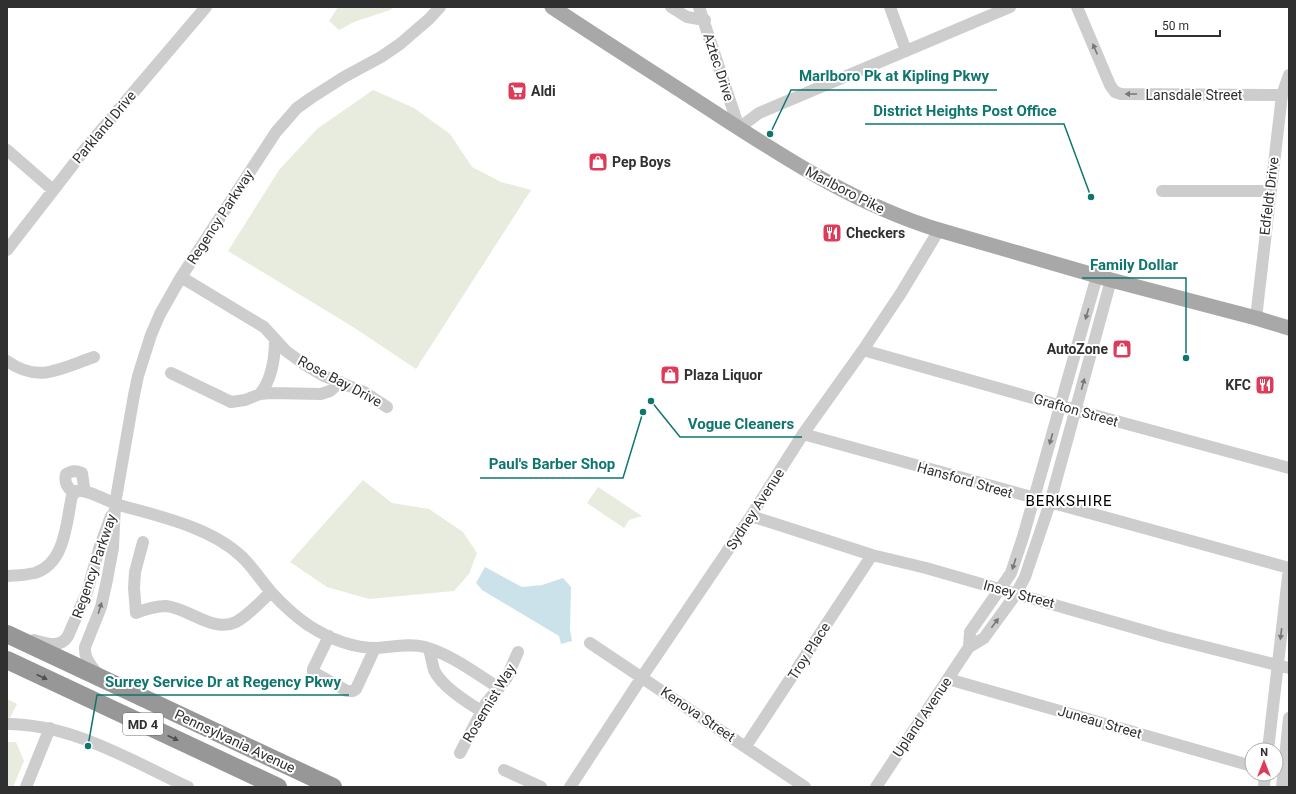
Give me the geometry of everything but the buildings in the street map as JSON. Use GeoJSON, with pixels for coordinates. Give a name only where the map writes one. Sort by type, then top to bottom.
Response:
{"type":"FeatureCollection","features":[{"type":"Feature","properties":{"kind":"highway","name":"Pennsylvania Avenue"},"geometry":{"type":"LineString","coordinates":[[8,635],[333,787]]}},
{"type":"Feature","properties":{"kind":"highway","name":"Pennsylvania Avenue"},"geometry":{"type":"LineString","coordinates":[[7,660],[278,787]]}},
{"type":"Feature","properties":{"kind":"main road","name":"Marlboro Pike"},"geometry":{"type":"LineString","coordinates":[[552,7],[739,128],[819,177],[847,193],[879,208],[919,224],[939,230],[1104,278],[1289,328]]}},
{"type":"Feature","properties":{"kind":"street","name":"Parkland Drive"},"geometry":{"type":"LineString","coordinates":[[7,250],[86,148],[206,7]]}},
{"type":"Feature","properties":{"kind":"street","name":"Regency Parkway"},"geometry":{"type":"LineString","coordinates":[[102,679],[88,661],[85,651],[86,644],[101,607],[107,580],[113,548],[115,504],[138,376],[160,314],[181,277],[276,132],[293,113],[311,98],[400,44],[429,19],[440,7]]}},
{"type":"Feature","properties":{"kind":"street"},"geometry":{"type":"LineString","coordinates":[[672,7],[688,17],[705,20]]}},
{"type":"Feature","properties":{"kind":"street","name":"Aztec Drive"},"geometry":{"type":"LineString","coordinates":[[699,7],[705,20],[739,128]]}},
{"type":"Feature","properties":{"kind":"street"},"geometry":{"type":"LineString","coordinates":[[890,7],[906,51]]}},
{"type":"Feature","properties":{"kind":"street"},"geometry":{"type":"LineString","coordinates":[[739,128],[759,114],[1010,7]]}},
{"type":"Feature","properties":{"kind":"street","name":"Lansdale Street"},"geometry":{"type":"LineString","coordinates":[[1077,7],[1110,85],[1115,92],[1121,94],[1282,95]]}},
{"type":"Feature","properties":{"kind":"street","name":"Edfeldt Drive"},"geometry":{"type":"LineString","coordinates":[[1256,318],[1282,95],[1289,75]]}},
{"type":"Feature","properties":{"kind":"street"},"geometry":{"type":"LineString","coordinates":[[7,150],[53,190]]}},
{"type":"Feature","properties":{"kind":"street"},"geometry":{"type":"LineString","coordinates":[[1162,191],[1270,191]]}},
{"type":"Feature","properties":{"kind":"street","name":"Sydney Avenue"},"geometry":{"type":"LineString","coordinates":[[570,787],[642,677],[751,516],[803,434],[863,350],[901,293],[939,230]]}},
{"type":"Feature","properties":{"kind":"street","name":"Rose Bay Drive"},"geometry":{"type":"LineString","coordinates":[[181,277],[264,327],[286,351],[304,364],[324,376],[364,392],[387,407]]}},
{"type":"Feature","properties":{"kind":"street","name":"Upland Avenue"},"geometry":{"type":"LineString","coordinates":[[969,647],[970,632],[1011,573],[1061,406],[1104,278]]}},
{"type":"Feature","properties":{"kind":"street","name":"Upland Avenue"},"geometry":{"type":"LineString","coordinates":[[876,787],[969,647],[984,638],[1016,594],[1024,577],[1050,503],[1076,410],[1104,278]]}},
{"type":"Feature","properties":{"kind":"street"},"geometry":{"type":"LineString","coordinates":[[260,394],[265,388],[272,370],[275,339]]}},
{"type":"Feature","properties":{"kind":"street","name":"Grafton Street"},"geometry":{"type":"LineString","coordinates":[[863,350],[1289,468]]}},
{"type":"Feature","properties":{"kind":"street"},"geometry":{"type":"LineString","coordinates":[[7,361],[21,370],[45,373],[94,357]]}},
{"type":"Feature","properties":{"kind":"street"},"geometry":{"type":"LineString","coordinates":[[171,373],[231,402],[245,400],[260,394],[271,393],[321,394],[330,391],[340,382]]}},
{"type":"Feature","properties":{"kind":"street","name":"Hansford Street"},"geometry":{"type":"LineString","coordinates":[[803,434],[1034,499],[1289,568]]}},
{"type":"Feature","properties":{"kind":"street"},"geometry":{"type":"LineString","coordinates":[[7,576],[35,572],[46,566],[55,557],[63,543],[78,492],[164,518],[191,528],[223,543],[250,564],[271,592],[295,615],[318,631],[351,644],[375,648],[418,646],[429,649],[452,658],[499,688]]}},
{"type":"Feature","properties":{"kind":"street","name":"Regency Parkway"},"geometry":{"type":"LineString","coordinates":[[8,635],[53,644],[61,643],[66,639],[77,618],[87,592],[100,546],[115,504]]}},
{"type":"Feature","properties":{"kind":"street","name":"Insey Street"},"geometry":{"type":"LineString","coordinates":[[751,516],[872,555],[926,568],[1166,637],[1289,668]]}},
{"type":"Feature","properties":{"kind":"street"},"geometry":{"type":"LineString","coordinates":[[143,542],[135,572],[134,582],[136,613],[149,608],[166,606],[214,624],[230,624],[240,619],[271,592]]}},
{"type":"Feature","properties":{"kind":"street","name":"Troy Place"},"geometry":{"type":"LineString","coordinates":[[746,746],[872,555]]}},
{"type":"Feature","properties":{"kind":"street"},"geometry":{"type":"LineString","coordinates":[[1269,742],[1289,568]]}},
{"type":"Feature","properties":{"kind":"street"},"geometry":{"type":"LineString","coordinates":[[329,636],[313,669],[313,672],[347,691],[356,689],[375,648]]}},
{"type":"Feature","properties":{"kind":"street","name":"Kenova Street"},"geometry":{"type":"LineString","coordinates":[[590,643],[746,746],[805,787]]}},
{"type":"Feature","properties":{"kind":"street"},"geometry":{"type":"LineString","coordinates":[[429,649],[434,669],[439,678],[459,697],[481,711]]}},
{"type":"Feature","properties":{"kind":"street","name":"Rosemist Way"},"geometry":{"type":"LineString","coordinates":[[460,753],[481,711],[509,674],[518,652]]}},
{"type":"Feature","properties":{"kind":"street","name":"Juneau Street"},"geometry":{"type":"LineString","coordinates":[[948,678],[1244,764]]}},
{"type":"Feature","properties":{"kind":"street"},"geometry":{"type":"LineString","coordinates":[[1284,748],[1289,718]]}},
{"type":"Feature","properties":{"kind":"street"},"geometry":{"type":"LineString","coordinates":[[7,724],[26,724],[50,728],[76,735],[188,787]]}},
{"type":"Feature","properties":{"kind":"street"},"geometry":{"type":"LineString","coordinates":[[26,787],[50,728]]}},
{"type":"Feature","properties":{"kind":"street"},"geometry":{"type":"LineString","coordinates":[[504,770],[541,787]]}},
{"type":"Feature","properties":{"kind":"shaded area"},"geometry":{"type":"Polygon","coordinates":[[[338,7],[394,7],[390,10],[354,22],[339,30],[329,21],[338,7]]]}},
{"type":"Feature","properties":{"kind":"shaded area"},"geometry":{"type":"Polygon","coordinates":[[[373,90],[414,108],[450,134],[472,167],[501,182],[531,190],[416,369],[353,327],[228,251],[279,170],[317,129],[373,90]]]}},
{"type":"Feature","properties":{"kind":"shaded area"},"geometry":{"type":"Polygon","coordinates":[[[363,480],[392,503],[429,509],[463,532],[477,553],[469,574],[454,591],[369,599],[327,587],[290,562],[363,480]]]}},
{"type":"Feature","properties":{"kind":"shaded area"},"geometry":{"type":"Polygon","coordinates":[[[598,487],[642,516],[629,520],[624,528],[587,503],[598,487]]]}},
{"type":"Feature","properties":{"kind":"shaded area"},"geometry":{"type":"Polygon","coordinates":[[[7,699],[17,704],[10,718],[7,718],[7,699]]]}},
{"type":"Feature","properties":{"kind":"shaded area"},"geometry":{"type":"Polygon","coordinates":[[[7,742],[16,742],[24,761],[13,787],[7,787],[7,742]]]}},
{"type":"Feature","properties":{"kind":"water"},"geometry":{"type":"Polygon","coordinates":[[[485,567],[522,587],[542,585],[563,578],[571,587],[570,629],[572,641],[561,644],[559,636],[482,590],[476,583],[485,567]]]}},
{"type":"Feature","properties":{"kind":"place","name":"Aldi"},"geometry":{"type":"Point","coordinates":[517,91]}},
{"type":"Feature","properties":{"kind":"place","name":"Marlboro Pk at Kipling Pkwy"},"geometry":{"type":"Point","coordinates":[770,134]}},
{"type":"Feature","properties":{"kind":"place","name":"Pep Boys"},"geometry":{"type":"Point","coordinates":[598,162]}},
{"type":"Feature","properties":{"kind":"place","name":"District Heights Post Office"},"geometry":{"type":"Point","coordinates":[1091,197]}},
{"type":"Feature","properties":{"kind":"place","name":"Checkers"},"geometry":{"type":"Point","coordinates":[832,233]}},
{"type":"Feature","properties":{"kind":"place","name":"AutoZone"},"geometry":{"type":"Point","coordinates":[1122,349]}},
{"type":"Feature","properties":{"kind":"place","name":"Family Dollar"},"geometry":{"type":"Point","coordinates":[1186,358]}},
{"type":"Feature","properties":{"kind":"place","name":"Plaza Liquor"},"geometry":{"type":"Point","coordinates":[670,375]}},
{"type":"Feature","properties":{"kind":"place","name":"KFC"},"geometry":{"type":"Point","coordinates":[1265,385]}},
{"type":"Feature","properties":{"kind":"place","name":"Vogue Cleaners"},"geometry":{"type":"Point","coordinates":[651,401]}},
{"type":"Feature","properties":{"kind":"place","name":"Paul's Barber Shop"},"geometry":{"type":"Point","coordinates":[643,412]}},
{"type":"Feature","properties":{"kind":"place","name":"Surrey Service Dr at Regency Pkwy"},"geometry":{"type":"Point","coordinates":[88,746]}},
{"type":"Feature","properties":{"kind":"district","name":"BERKSHIRE"},"geometry":{"type":"Point","coordinates":[1069,501]}}]}
